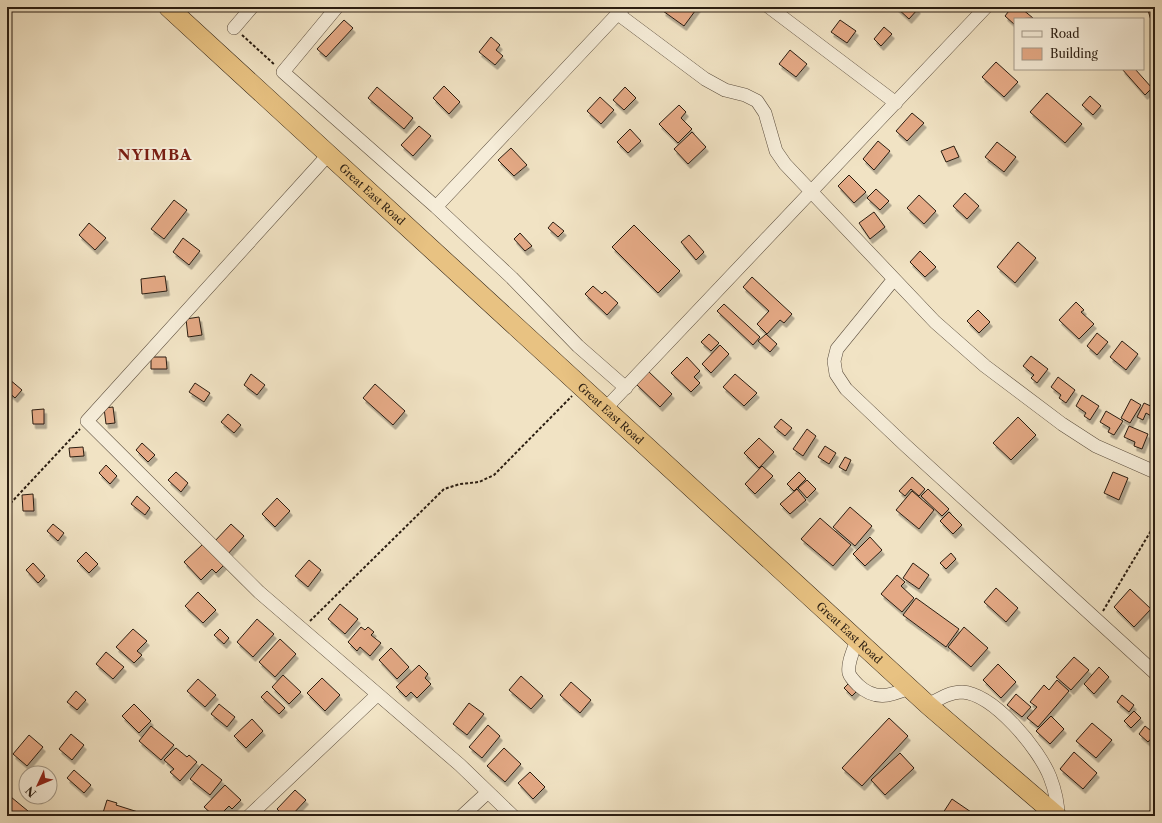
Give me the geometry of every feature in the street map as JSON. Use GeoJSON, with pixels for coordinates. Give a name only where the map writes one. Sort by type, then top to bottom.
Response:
{"type":"FeatureCollection","features":[{"type":"Feature","properties":{"kind":"highway","name":"Great East Road"},"geometry":{"type":"LineString","coordinates":[[168,7],[909,688],[1058,816]]}},
{"type":"Feature","properties":{"kind":"street"},"geometry":{"type":"LineString","coordinates":[[234,28],[252,7]]}},
{"type":"Feature","properties":{"kind":"street"},"geometry":{"type":"LineString","coordinates":[[337,7],[283,72],[436,207],[512,278],[595,363],[626,388]]}},
{"type":"Feature","properties":{"kind":"street"},"geometry":{"type":"LineString","coordinates":[[769,7],[896,103]]}},
{"type":"Feature","properties":{"kind":"street"},"geometry":{"type":"LineString","coordinates":[[605,409],[986,7]]}},
{"type":"Feature","properties":{"kind":"street"},"geometry":{"type":"LineString","coordinates":[[436,207],[621,10],[705,80],[724,90],[745,95],[757,101],[765,113],[776,151],[785,164],[935,322],[986,366],[1062,424],[1096,446],[1155,472]]}},
{"type":"Feature","properties":{"kind":"street"},"geometry":{"type":"LineString","coordinates":[[328,155],[87,421],[259,592],[460,766],[513,816]]}},
{"type":"Feature","properties":{"kind":"street"},"geometry":{"type":"LineString","coordinates":[[894,279],[837,349],[834,361],[839,381],[905,445],[1155,673]]}},
{"type":"Feature","properties":{"kind":"street"},"geometry":{"type":"LineString","coordinates":[[857,640],[850,660],[849,673],[854,681],[864,690],[877,696],[890,695],[909,688]]}},
{"type":"Feature","properties":{"kind":"street"},"geometry":{"type":"LineString","coordinates":[[928,705],[952,693],[962,692],[976,696],[1005,716],[1028,742],[1050,776],[1057,799],[1058,816]]}},
{"type":"Feature","properties":{"kind":"street"},"geometry":{"type":"LineString","coordinates":[[249,816],[377,695]]}},
{"type":"Feature","properties":{"kind":"street"},"geometry":{"type":"LineString","coordinates":[[462,816],[488,792]]}},
{"type":"Feature","properties":{"kind":"path"},"geometry":{"type":"LineString","coordinates":[[234,28],[283,72]]}},
{"type":"Feature","properties":{"kind":"path"},"geometry":{"type":"LineString","coordinates":[[301,629],[444,489],[460,484],[479,482],[494,475],[581,387]]}},
{"type":"Feature","properties":{"kind":"path"},"geometry":{"type":"LineString","coordinates":[[7,507],[87,421]]}},
{"type":"Feature","properties":{"kind":"path"},"geometry":{"type":"LineString","coordinates":[[1098,620],[1155,524]]}},
{"type":"Feature","properties":{"kind":"building"},"geometry":{"type":"Polygon","coordinates":[[[666,7],[698,7],[684,26],[663,11],[666,7]]]}},
{"type":"Feature","properties":{"kind":"building"},"geometry":{"type":"Polygon","coordinates":[[[896,7],[916,7],[918,9],[909,19],[896,7]]]}},
{"type":"Feature","properties":{"kind":"building"},"geometry":{"type":"Polygon","coordinates":[[[1012,7],[1023,7],[1022,9],[1033,18],[1014,18],[1014,24],[1005,16],[1012,7]]]}},
{"type":"Feature","properties":{"kind":"building"},"geometry":{"type":"Polygon","coordinates":[[[1147,7],[1155,7],[1155,27],[1153,27],[1147,7]]]}},
{"type":"Feature","properties":{"kind":"building"},"geometry":{"type":"Polygon","coordinates":[[[344,20],[353,28],[326,57],[317,49],[344,20]]]}},
{"type":"Feature","properties":{"kind":"building"},"geometry":{"type":"Polygon","coordinates":[[[840,20],[856,31],[847,43],[831,32],[840,20]]]}},
{"type":"Feature","properties":{"kind":"building"},"geometry":{"type":"Polygon","coordinates":[[[884,27],[892,34],[881,46],[874,39],[884,27]]]}},
{"type":"Feature","properties":{"kind":"building"},"geometry":{"type":"Polygon","coordinates":[[[491,37],[500,45],[496,50],[503,56],[495,65],[479,52],[491,37]]]}},
{"type":"Feature","properties":{"kind":"building"},"geometry":{"type":"Polygon","coordinates":[[[790,50],[807,64],[796,77],[779,64],[790,50]]]}},
{"type":"Feature","properties":{"kind":"building"},"geometry":{"type":"Polygon","coordinates":[[[996,62],[1018,82],[1004,97],[982,77],[996,62]]]}},
{"type":"Feature","properties":{"kind":"building"},"geometry":{"type":"Polygon","coordinates":[[[1123,70],[1136,70],[1152,88],[1145,95],[1123,70]]]}},
{"type":"Feature","properties":{"kind":"building"},"geometry":{"type":"Polygon","coordinates":[[[444,86],[460,102],[449,114],[433,98],[444,86]]]}},
{"type":"Feature","properties":{"kind":"building"},"geometry":{"type":"Polygon","coordinates":[[[377,87],[413,118],[404,129],[368,98],[377,87]]]}},
{"type":"Feature","properties":{"kind":"building"},"geometry":{"type":"Polygon","coordinates":[[[625,87],[636,98],[624,110],[613,100],[625,87]]]}},
{"type":"Feature","properties":{"kind":"building"},"geometry":{"type":"Polygon","coordinates":[[[1047,93],[1082,124],[1065,143],[1030,112],[1047,93]]]}},
{"type":"Feature","properties":{"kind":"building"},"geometry":{"type":"Polygon","coordinates":[[[1090,96],[1101,106],[1093,115],[1082,105],[1090,96]]]}},
{"type":"Feature","properties":{"kind":"building"},"geometry":{"type":"Polygon","coordinates":[[[600,97],[614,110],[601,124],[587,111],[600,97]]]}},
{"type":"Feature","properties":{"kind":"building"},"geometry":{"type":"Polygon","coordinates":[[[679,105],[686,112],[681,118],[692,129],[678,143],[659,124],[679,105]]]}},
{"type":"Feature","properties":{"kind":"building"},"geometry":{"type":"Polygon","coordinates":[[[912,113],[924,123],[907,141],[896,131],[912,113]]]}},
{"type":"Feature","properties":{"kind":"building"},"geometry":{"type":"Polygon","coordinates":[[[419,126],[431,136],[413,156],[401,145],[419,126]]]}},
{"type":"Feature","properties":{"kind":"building"},"geometry":{"type":"Polygon","coordinates":[[[630,129],[641,141],[628,153],[617,142],[630,129]]]}},
{"type":"Feature","properties":{"kind":"building"},"geometry":{"type":"Polygon","coordinates":[[[692,132],[706,147],[688,164],[674,149],[692,132]]]}},
{"type":"Feature","properties":{"kind":"building"},"geometry":{"type":"Polygon","coordinates":[[[878,141],[890,151],[874,170],[863,159],[878,141]]]}},
{"type":"Feature","properties":{"kind":"building"},"geometry":{"type":"Polygon","coordinates":[[[997,142],[1016,157],[1004,172],[985,157],[997,142]]]}},
{"type":"Feature","properties":{"kind":"building"},"geometry":{"type":"Polygon","coordinates":[[[954,146],[959,157],[946,162],[941,151],[954,146]]]}},
{"type":"Feature","properties":{"kind":"building"},"geometry":{"type":"Polygon","coordinates":[[[511,148],[527,165],[514,176],[498,160],[511,148]]]}},
{"type":"Feature","properties":{"kind":"building"},"geometry":{"type":"Polygon","coordinates":[[[849,175],[866,192],[854,203],[838,186],[849,175]]]}},
{"type":"Feature","properties":{"kind":"building"},"geometry":{"type":"Polygon","coordinates":[[[876,189],[889,201],[880,210],[867,198],[876,189]]]}},
{"type":"Feature","properties":{"kind":"building"},"geometry":{"type":"Polygon","coordinates":[[[965,193],[979,206],[967,219],[953,206],[965,193]]]}},
{"type":"Feature","properties":{"kind":"building"},"geometry":{"type":"Polygon","coordinates":[[[919,195],[936,211],[924,224],[907,208],[919,195]]]}},
{"type":"Feature","properties":{"kind":"building"},"geometry":{"type":"Polygon","coordinates":[[[174,200],[187,210],[164,239],[151,229],[174,200]]]}},
{"type":"Feature","properties":{"kind":"building"},"geometry":{"type":"Polygon","coordinates":[[[874,212],[885,227],[870,239],[859,223],[874,212]]]}},
{"type":"Feature","properties":{"kind":"building"},"geometry":{"type":"Polygon","coordinates":[[[553,222],[564,231],[558,237],[548,228],[553,222]]]}},
{"type":"Feature","properties":{"kind":"building"},"geometry":{"type":"Polygon","coordinates":[[[89,223],[106,238],[95,250],[79,235],[89,223]]]}},
{"type":"Feature","properties":{"kind":"building"},"geometry":{"type":"Polygon","coordinates":[[[634,225],[680,271],[658,293],[612,247],[634,225]]]}},
{"type":"Feature","properties":{"kind":"building"},"geometry":{"type":"Polygon","coordinates":[[[520,233],[532,246],[525,251],[514,239],[520,233]]]}},
{"type":"Feature","properties":{"kind":"building"},"geometry":{"type":"Polygon","coordinates":[[[689,235],[704,252],[696,260],[681,242],[689,235]]]}},
{"type":"Feature","properties":{"kind":"building"},"geometry":{"type":"Polygon","coordinates":[[[183,238],[200,251],[189,265],[173,252],[183,238]]]}},
{"type":"Feature","properties":{"kind":"building"},"geometry":{"type":"Polygon","coordinates":[[[1018,242],[1036,258],[1015,283],[997,267],[1018,242]]]}},
{"type":"Feature","properties":{"kind":"building"},"geometry":{"type":"Polygon","coordinates":[[[920,251],[936,267],[925,277],[910,262],[920,251]]]}},
{"type":"Feature","properties":{"kind":"building"},"geometry":{"type":"Polygon","coordinates":[[[165,276],[167,291],[142,294],[141,279],[165,276]]]}},
{"type":"Feature","properties":{"kind":"building"},"geometry":{"type":"Polygon","coordinates":[[[752,277],[792,314],[784,323],[780,320],[767,334],[757,324],[769,311],[743,287],[752,277]]]}},
{"type":"Feature","properties":{"kind":"building"},"geometry":{"type":"Polygon","coordinates":[[[593,286],[602,294],[605,291],[618,303],[607,315],[585,294],[593,286]]]}},
{"type":"Feature","properties":{"kind":"building"},"geometry":{"type":"Polygon","coordinates":[[[1076,302],[1084,310],[1081,312],[1094,324],[1079,339],[1059,320],[1076,302]]]}},
{"type":"Feature","properties":{"kind":"building"},"geometry":{"type":"Polygon","coordinates":[[[724,304],[760,337],[753,345],[717,311],[724,304]]]}},
{"type":"Feature","properties":{"kind":"building"},"geometry":{"type":"Polygon","coordinates":[[[978,310],[990,322],[979,333],[967,321],[978,310]]]}},
{"type":"Feature","properties":{"kind":"building"},"geometry":{"type":"Polygon","coordinates":[[[199,317],[202,335],[188,337],[186,319],[199,317]]]}},
{"type":"Feature","properties":{"kind":"building"},"geometry":{"type":"Polygon","coordinates":[[[1097,333],[1108,342],[1097,355],[1087,346],[1097,333]]]}},
{"type":"Feature","properties":{"kind":"building"},"geometry":{"type":"Polygon","coordinates":[[[709,334],[719,343],[711,351],[701,342],[709,334]]]}},
{"type":"Feature","properties":{"kind":"building"},"geometry":{"type":"Polygon","coordinates":[[[766,334],[777,344],[770,352],[758,341],[766,334]]]}},
{"type":"Feature","properties":{"kind":"building"},"geometry":{"type":"Polygon","coordinates":[[[1122,341],[1138,354],[1126,370],[1110,357],[1122,341]]]}},
{"type":"Feature","properties":{"kind":"building"},"geometry":{"type":"Polygon","coordinates":[[[720,345],[729,354],[711,373],[702,364],[720,345]]]}},
{"type":"Feature","properties":{"kind":"building"},"geometry":{"type":"Polygon","coordinates":[[[1031,356],[1048,369],[1037,383],[1031,378],[1034,375],[1023,366],[1031,356]]]}},
{"type":"Feature","properties":{"kind":"building"},"geometry":{"type":"Polygon","coordinates":[[[151,357],[166,357],[167,369],[151,369],[151,357]]]}},
{"type":"Feature","properties":{"kind":"building"},"geometry":{"type":"Polygon","coordinates":[[[687,357],[700,371],[694,377],[700,383],[691,392],[671,373],[687,357]]]}},
{"type":"Feature","properties":{"kind":"building"},"geometry":{"type":"Polygon","coordinates":[[[648,371],[672,394],[660,407],[636,384],[648,371]]]}},
{"type":"Feature","properties":{"kind":"building"},"geometry":{"type":"Polygon","coordinates":[[[251,374],[265,385],[257,395],[244,385],[251,374]]]}},
{"type":"Feature","properties":{"kind":"building"},"geometry":{"type":"Polygon","coordinates":[[[735,374],[757,393],[744,406],[723,387],[735,374]]]}},
{"type":"Feature","properties":{"kind":"building"},"geometry":{"type":"Polygon","coordinates":[[[1058,377],[1075,390],[1066,403],[1059,398],[1061,395],[1051,387],[1058,377]]]}},
{"type":"Feature","properties":{"kind":"building"},"geometry":{"type":"Polygon","coordinates":[[[9,379],[22,390],[15,398],[7,391],[7,382],[9,379]]]}},
{"type":"Feature","properties":{"kind":"building"},"geometry":{"type":"Polygon","coordinates":[[[195,383],[210,393],[204,402],[189,392],[195,383]]]}},
{"type":"Feature","properties":{"kind":"building"},"geometry":{"type":"Polygon","coordinates":[[[375,384],[405,411],[393,425],[363,398],[375,384]]]}},
{"type":"Feature","properties":{"kind":"building"},"geometry":{"type":"Polygon","coordinates":[[[1082,395],[1099,406],[1090,420],[1084,416],[1086,413],[1076,406],[1082,395]]]}},
{"type":"Feature","properties":{"kind":"building"},"geometry":{"type":"Polygon","coordinates":[[[1131,399],[1141,405],[1130,423],[1121,418],[1131,399]]]}},
{"type":"Feature","properties":{"kind":"building"},"geometry":{"type":"Polygon","coordinates":[[[1144,403],[1155,408],[1155,414],[1153,417],[1146,413],[1143,420],[1137,417],[1144,403]]]}},
{"type":"Feature","properties":{"kind":"building"},"geometry":{"type":"Polygon","coordinates":[[[113,407],[115,423],[106,424],[104,408],[113,407]]]}},
{"type":"Feature","properties":{"kind":"building"},"geometry":{"type":"Polygon","coordinates":[[[44,409],[44,424],[33,424],[32,410],[44,409]]]}},
{"type":"Feature","properties":{"kind":"building"},"geometry":{"type":"Polygon","coordinates":[[[1106,411],[1123,421],[1114,435],[1108,432],[1110,428],[1100,422],[1106,411]]]}},
{"type":"Feature","properties":{"kind":"building"},"geometry":{"type":"Polygon","coordinates":[[[228,414],[241,425],[234,433],[221,422],[228,414]]]}},
{"type":"Feature","properties":{"kind":"building"},"geometry":{"type":"Polygon","coordinates":[[[1018,417],[1036,435],[1011,460],[993,443],[1018,417]]]}},
{"type":"Feature","properties":{"kind":"building"},"geometry":{"type":"Polygon","coordinates":[[[781,419],[792,428],[785,436],[774,427],[781,419]]]}},
{"type":"Feature","properties":{"kind":"building"},"geometry":{"type":"Polygon","coordinates":[[[1129,426],[1148,434],[1142,449],[1134,446],[1135,442],[1124,437],[1129,426]]]}},
{"type":"Feature","properties":{"kind":"building"},"geometry":{"type":"Polygon","coordinates":[[[807,429],[816,436],[803,456],[793,449],[807,429]]]}},
{"type":"Feature","properties":{"kind":"building"},"geometry":{"type":"Polygon","coordinates":[[[759,438],[774,452],[759,468],[744,453],[759,438]]]}},
{"type":"Feature","properties":{"kind":"building"},"geometry":{"type":"Polygon","coordinates":[[[142,443],[155,455],[148,462],[136,450],[142,443]]]}},
{"type":"Feature","properties":{"kind":"building"},"geometry":{"type":"Polygon","coordinates":[[[825,446],[836,453],[829,464],[818,457],[825,446]]]}},
{"type":"Feature","properties":{"kind":"building"},"geometry":{"type":"Polygon","coordinates":[[[83,447],[84,456],[70,457],[69,448],[83,447]]]}},
{"type":"Feature","properties":{"kind":"building"},"geometry":{"type":"Polygon","coordinates":[[[845,457],[851,460],[846,471],[839,467],[845,457]]]}},
{"type":"Feature","properties":{"kind":"building"},"geometry":{"type":"Polygon","coordinates":[[[106,465],[117,476],[110,484],[99,473],[106,465]]]}},
{"type":"Feature","properties":{"kind":"building"},"geometry":{"type":"Polygon","coordinates":[[[762,466],[773,476],[755,494],[745,484],[762,466]]]}},
{"type":"Feature","properties":{"kind":"building"},"geometry":{"type":"Polygon","coordinates":[[[176,472],[188,483],[181,492],[168,480],[176,472]]]}},
{"type":"Feature","properties":{"kind":"building"},"geometry":{"type":"Polygon","coordinates":[[[799,472],[806,479],[794,491],[787,484],[799,472]]]}},
{"type":"Feature","properties":{"kind":"building"},"geometry":{"type":"Polygon","coordinates":[[[1113,472],[1128,478],[1119,500],[1104,493],[1113,472]]]}},
{"type":"Feature","properties":{"kind":"building"},"geometry":{"type":"Polygon","coordinates":[[[912,477],[925,489],[919,496],[911,489],[905,496],[899,491],[912,477]]]}},
{"type":"Feature","properties":{"kind":"building"},"geometry":{"type":"Polygon","coordinates":[[[807,480],[816,489],[807,498],[798,488],[807,480]]]}},
{"type":"Feature","properties":{"kind":"building"},"geometry":{"type":"Polygon","coordinates":[[[797,489],[806,500],[790,514],[780,504],[797,489]]]}},
{"type":"Feature","properties":{"kind":"building"},"geometry":{"type":"Polygon","coordinates":[[[928,489],[949,509],[942,516],[921,496],[928,489]]]}},
{"type":"Feature","properties":{"kind":"building"},"geometry":{"type":"Polygon","coordinates":[[[912,491],[934,510],[919,529],[896,510],[912,491]]]}},
{"type":"Feature","properties":{"kind":"building"},"geometry":{"type":"Polygon","coordinates":[[[33,494],[34,511],[23,511],[22,495],[33,494]]]}},
{"type":"Feature","properties":{"kind":"building"},"geometry":{"type":"Polygon","coordinates":[[[137,496],[150,508],[145,515],[131,504],[137,496]]]}},
{"type":"Feature","properties":{"kind":"building"},"geometry":{"type":"Polygon","coordinates":[[[277,498],[290,511],[275,527],[262,514],[277,498]]]}},
{"type":"Feature","properties":{"kind":"building"},"geometry":{"type":"Polygon","coordinates":[[[850,507],[872,526],[855,546],[833,527],[850,507]]]}},
{"type":"Feature","properties":{"kind":"building"},"geometry":{"type":"Polygon","coordinates":[[[949,512],[962,525],[953,534],[940,521],[949,512]]]}},
{"type":"Feature","properties":{"kind":"building"},"geometry":{"type":"Polygon","coordinates":[[[820,518],[851,545],[833,566],[801,539],[820,518]]]}},
{"type":"Feature","properties":{"kind":"building"},"geometry":{"type":"Polygon","coordinates":[[[53,524],[64,533],[58,541],[47,531],[53,524]]]}},
{"type":"Feature","properties":{"kind":"building"},"geometry":{"type":"Polygon","coordinates":[[[231,524],[244,536],[227,555],[213,543],[231,524]]]}},
{"type":"Feature","properties":{"kind":"building"},"geometry":{"type":"Polygon","coordinates":[[[870,537],[882,550],[865,566],[853,554],[870,537]]]}},
{"type":"Feature","properties":{"kind":"building"},"geometry":{"type":"Polygon","coordinates":[[[203,544],[224,565],[216,573],[212,569],[201,580],[184,562],[203,544]]]}},
{"type":"Feature","properties":{"kind":"building"},"geometry":{"type":"Polygon","coordinates":[[[86,552],[98,564],[89,573],[77,561],[86,552]]]}},
{"type":"Feature","properties":{"kind":"building"},"geometry":{"type":"Polygon","coordinates":[[[951,553],[956,559],[946,569],[940,563],[951,553]]]}},
{"type":"Feature","properties":{"kind":"building"},"geometry":{"type":"Polygon","coordinates":[[[309,560],[321,570],[308,587],[295,576],[309,560]]]}},
{"type":"Feature","properties":{"kind":"building"},"geometry":{"type":"Polygon","coordinates":[[[33,563],[45,576],[38,583],[26,570],[33,563]]]}},
{"type":"Feature","properties":{"kind":"building"},"geometry":{"type":"Polygon","coordinates":[[[913,563],[929,575],[919,589],[903,578],[913,563]]]}},
{"type":"Feature","properties":{"kind":"building"},"geometry":{"type":"Polygon","coordinates":[[[897,575],[905,582],[901,586],[914,598],[902,612],[881,594],[897,575]]]}},
{"type":"Feature","properties":{"kind":"building"},"geometry":{"type":"Polygon","coordinates":[[[996,588],[1018,608],[1006,622],[984,602],[996,588]]]}},
{"type":"Feature","properties":{"kind":"building"},"geometry":{"type":"Polygon","coordinates":[[[1130,589],[1151,609],[1134,627],[1114,607],[1130,589]]]}},
{"type":"Feature","properties":{"kind":"building"},"geometry":{"type":"Polygon","coordinates":[[[198,592],[216,610],[203,623],[185,606],[198,592]]]}},
{"type":"Feature","properties":{"kind":"building"},"geometry":{"type":"Polygon","coordinates":[[[916,598],[959,629],[946,647],[903,615],[916,598]]]}},
{"type":"Feature","properties":{"kind":"building"},"geometry":{"type":"Polygon","coordinates":[[[340,604],[358,619],[345,634],[328,619],[340,604]]]}},
{"type":"Feature","properties":{"kind":"building"},"geometry":{"type":"Polygon","coordinates":[[[257,619],[274,634],[253,657],[237,642],[257,619]]]}},
{"type":"Feature","properties":{"kind":"building"},"geometry":{"type":"Polygon","coordinates":[[[361,627],[365,630],[368,627],[374,632],[371,635],[381,643],[370,656],[360,647],[357,651],[348,642],[361,627]]]}},
{"type":"Feature","properties":{"kind":"building"},"geometry":{"type":"Polygon","coordinates":[[[964,627],[988,648],[971,667],[948,647],[964,627]]]}},
{"type":"Feature","properties":{"kind":"building"},"geometry":{"type":"Polygon","coordinates":[[[133,629],[147,641],[137,651],[142,655],[134,663],[116,647],[133,629]]]}},
{"type":"Feature","properties":{"kind":"building"},"geometry":{"type":"Polygon","coordinates":[[[220,629],[229,638],[224,644],[214,635],[220,629]]]}},
{"type":"Feature","properties":{"kind":"building"},"geometry":{"type":"Polygon","coordinates":[[[280,639],[296,654],[275,677],[259,662],[280,639]]]}},
{"type":"Feature","properties":{"kind":"building"},"geometry":{"type":"Polygon","coordinates":[[[391,648],[409,667],[397,679],[379,660],[391,648]]]}},
{"type":"Feature","properties":{"kind":"building"},"geometry":{"type":"Polygon","coordinates":[[[106,652],[124,667],[113,679],[96,664],[106,652]]]}},
{"type":"Feature","properties":{"kind":"building"},"geometry":{"type":"Polygon","coordinates":[[[1074,657],[1089,670],[1071,690],[1056,677],[1074,657]]]}},
{"type":"Feature","properties":{"kind":"building"},"geometry":{"type":"Polygon","coordinates":[[[998,664],[1016,682],[1001,698],[983,680],[998,664]]]}},
{"type":"Feature","properties":{"kind":"building"},"geometry":{"type":"Polygon","coordinates":[[[419,665],[428,674],[425,678],[431,684],[417,698],[411,692],[406,697],[396,687],[419,665]]]}},
{"type":"Feature","properties":{"kind":"building"},"geometry":{"type":"Polygon","coordinates":[[[1099,667],[1109,677],[1094,694],[1084,684],[1099,667]]]}},
{"type":"Feature","properties":{"kind":"building"},"geometry":{"type":"Polygon","coordinates":[[[283,675],[301,692],[289,704],[272,687],[283,675]]]}},
{"type":"Feature","properties":{"kind":"building"},"geometry":{"type":"Polygon","coordinates":[[[857,675],[865,683],[852,696],[844,688],[857,675]]]}},
{"type":"Feature","properties":{"kind":"building"},"geometry":{"type":"Polygon","coordinates":[[[521,676],[543,696],[531,709],[509,690],[521,676]]]}},
{"type":"Feature","properties":{"kind":"building"},"geometry":{"type":"Polygon","coordinates":[[[322,678],[340,695],[325,711],[307,693],[322,678]]]}},
{"type":"Feature","properties":{"kind":"building"},"geometry":{"type":"Polygon","coordinates":[[[198,679],[216,695],[205,707],[187,691],[198,679]]]}},
{"type":"Feature","properties":{"kind":"building"},"geometry":{"type":"Polygon","coordinates":[[[1057,680],[1069,691],[1038,727],[1027,718],[1037,707],[1030,702],[1044,685],[1049,690],[1057,680]]]}},
{"type":"Feature","properties":{"kind":"building"},"geometry":{"type":"Polygon","coordinates":[[[571,682],[591,700],[580,713],[560,695],[571,682]]]}},
{"type":"Feature","properties":{"kind":"building"},"geometry":{"type":"Polygon","coordinates":[[[76,691],[86,700],[77,710],[67,702],[76,691]]]}},
{"type":"Feature","properties":{"kind":"building"},"geometry":{"type":"Polygon","coordinates":[[[267,691],[285,708],[279,714],[261,697],[267,691]]]}},
{"type":"Feature","properties":{"kind":"building"},"geometry":{"type":"Polygon","coordinates":[[[1016,694],[1031,707],[1022,717],[1007,705],[1016,694]]]}},
{"type":"Feature","properties":{"kind":"building"},"geometry":{"type":"Polygon","coordinates":[[[1122,695],[1134,705],[1129,712],[1117,702],[1122,695]]]}},
{"type":"Feature","properties":{"kind":"building"},"geometry":{"type":"Polygon","coordinates":[[[469,703],[484,714],[467,735],[453,724],[469,703]]]}},
{"type":"Feature","properties":{"kind":"building"},"geometry":{"type":"Polygon","coordinates":[[[134,704],[151,721],[139,733],[122,716],[134,704]]]}},
{"type":"Feature","properties":{"kind":"building"},"geometry":{"type":"Polygon","coordinates":[[[219,704],[235,717],[227,727],[211,714],[219,704]]]}},
{"type":"Feature","properties":{"kind":"building"},"geometry":{"type":"Polygon","coordinates":[[[1134,711],[1141,718],[1131,728],[1124,721],[1134,711]]]}},
{"type":"Feature","properties":{"kind":"building"},"geometry":{"type":"Polygon","coordinates":[[[1051,716],[1064,729],[1050,744],[1036,731],[1051,716]]]}},
{"type":"Feature","properties":{"kind":"building"},"geometry":{"type":"Polygon","coordinates":[[[889,718],[908,736],[862,786],[842,768],[889,718]]]}},
{"type":"Feature","properties":{"kind":"building"},"geometry":{"type":"Polygon","coordinates":[[[252,719],[263,731],[246,748],[234,736],[252,719]]]}},
{"type":"Feature","properties":{"kind":"building"},"geometry":{"type":"Polygon","coordinates":[[[1092,723],[1112,740],[1096,758],[1076,741],[1092,723]]]}},
{"type":"Feature","properties":{"kind":"building"},"geometry":{"type":"Polygon","coordinates":[[[488,725],[500,736],[482,758],[469,747],[488,725]]]}},
{"type":"Feature","properties":{"kind":"building"},"geometry":{"type":"Polygon","coordinates":[[[151,726],[174,745],[161,760],[139,741],[151,726]]]}},
{"type":"Feature","properties":{"kind":"building"},"geometry":{"type":"Polygon","coordinates":[[[1145,726],[1155,734],[1148,742],[1139,734],[1145,726]]]}},
{"type":"Feature","properties":{"kind":"building"},"geometry":{"type":"Polygon","coordinates":[[[71,734],[84,745],[72,760],[59,749],[71,734]]]}},
{"type":"Feature","properties":{"kind":"building"},"geometry":{"type":"Polygon","coordinates":[[[29,735],[43,747],[28,765],[13,754],[29,735]]]}},
{"type":"Feature","properties":{"kind":"building"},"geometry":{"type":"Polygon","coordinates":[[[176,748],[187,757],[189,755],[197,762],[180,781],[170,772],[174,769],[164,760],[176,748]]]}},
{"type":"Feature","properties":{"kind":"building"},"geometry":{"type":"Polygon","coordinates":[[[504,748],[521,764],[505,782],[487,766],[504,748]]]}},
{"type":"Feature","properties":{"kind":"building"},"geometry":{"type":"Polygon","coordinates":[[[1074,752],[1097,773],[1083,789],[1060,769],[1074,752]]]}},
{"type":"Feature","properties":{"kind":"building"},"geometry":{"type":"Polygon","coordinates":[[[900,753],[914,768],[885,795],[871,780],[900,753]]]}},
{"type":"Feature","properties":{"kind":"building"},"geometry":{"type":"Polygon","coordinates":[[[202,764],[222,780],[210,795],[190,779],[202,764]]]}},
{"type":"Feature","properties":{"kind":"building"},"geometry":{"type":"Polygon","coordinates":[[[74,770],[91,785],[84,793],[67,778],[74,770]]]}},
{"type":"Feature","properties":{"kind":"building"},"geometry":{"type":"Polygon","coordinates":[[[530,772],[545,787],[533,799],[518,783],[530,772]]]}},
{"type":"Feature","properties":{"kind":"building"},"geometry":{"type":"Polygon","coordinates":[[[225,785],[241,800],[232,809],[229,806],[219,816],[214,816],[204,807],[225,785]]]}},
{"type":"Feature","properties":{"kind":"building"},"geometry":{"type":"Polygon","coordinates":[[[295,790],[306,800],[291,816],[284,816],[277,809],[295,790]]]}},
{"type":"Feature","properties":{"kind":"building"},"geometry":{"type":"Polygon","coordinates":[[[11,797],[18,803],[18,805],[21,805],[28,811],[24,816],[7,816],[7,801],[11,797]]]}},
{"type":"Feature","properties":{"kind":"building"},"geometry":{"type":"Polygon","coordinates":[[[952,799],[971,812],[968,816],[941,816],[952,799]]]}},
{"type":"Feature","properties":{"kind":"building"},"geometry":{"type":"Polygon","coordinates":[[[107,800],[117,803],[116,805],[138,812],[136,816],[102,816],[107,800]]]}},
{"type":"Feature","properties":{"kind":"building"},"geometry":{"type":"Polygon","coordinates":[[[1155,804],[1155,816],[1146,816],[1155,804]]]}},
{"type":"Feature","properties":{"kind":"district","name":"NYIMBA"},"geometry":{"type":"Point","coordinates":[155,154]}}]}
